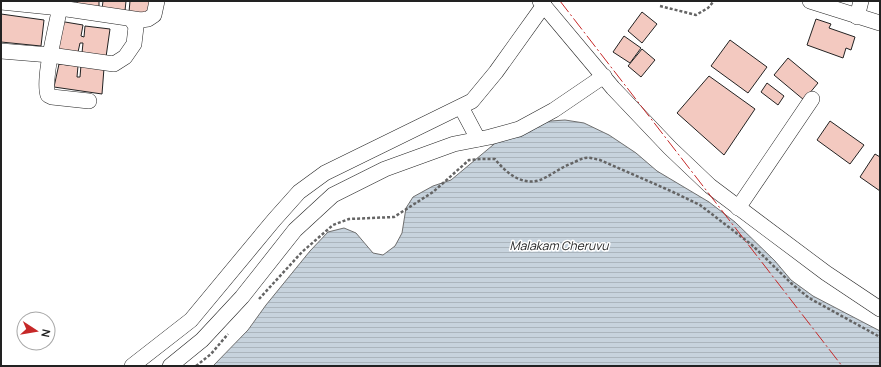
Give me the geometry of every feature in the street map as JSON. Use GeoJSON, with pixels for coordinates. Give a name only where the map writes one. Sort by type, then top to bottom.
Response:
{"type":"FeatureCollection","features":[{"type":"Feature","properties":{"kind":"street"},"geometry":{"type":"LineString","coordinates":[[1,2],[60,4],[132,20],[141,20],[148,19],[154,15],[157,1]]}},
{"type":"Feature","properties":{"kind":"street"},"geometry":{"type":"LineString","coordinates":[[810,1],[880,23]]}},
{"type":"Feature","properties":{"kind":"street"},"geometry":{"type":"LineString","coordinates":[[857,17],[861,1]]}},
{"type":"Feature","properties":{"kind":"street"},"geometry":{"type":"LineString","coordinates":[[132,366],[191,320],[299,192],[325,173],[472,101],[496,72],[542,3],[604,76],[670,148],[710,186],[826,273],[880,309]]}},
{"type":"Feature","properties":{"kind":"street"},"geometry":{"type":"LineString","coordinates":[[60,4],[50,55],[46,89],[48,95],[52,98],[89,101]]}},
{"type":"Feature","properties":{"kind":"street"},"geometry":{"type":"LineString","coordinates":[[1,50],[114,64],[125,57],[134,44],[136,27],[132,20]]}},
{"type":"Feature","properties":{"kind":"street"},"geometry":{"type":"LineString","coordinates":[[170,366],[202,340],[242,296],[295,230],[333,195],[385,169],[454,144],[519,129],[554,110],[604,76]]}},
{"type":"Feature","properties":{"kind":"street"},"geometry":{"type":"LineString","coordinates":[[738,208],[812,99]]}},
{"type":"Feature","properties":{"kind":"street"},"geometry":{"type":"LineString","coordinates":[[461,107],[478,139]]}},
{"type":"Feature","properties":{"kind":"street"},"geometry":{"type":"LineString","coordinates":[[325,173],[333,195]]}},
{"type":"Feature","properties":{"kind":"path"},"geometry":{"type":"LineString","coordinates":[[660,6],[696,15],[708,8],[714,1]]}},
{"type":"Feature","properties":{"kind":"path"},"geometry":{"type":"LineString","coordinates":[[259,300],[302,252],[333,225],[349,219],[394,217],[433,192],[469,160],[495,159],[502,168],[512,176],[525,181],[539,180],[585,158],[592,158],[600,160],[700,205],[752,245],[792,284],[809,298],[880,337]]}},
{"type":"Feature","properties":{"kind":"path"},"geometry":{"type":"LineString","coordinates":[[196,366],[211,354],[232,330]]}},
{"type":"Feature","properties":{"kind":"water","name":"Malakam Cheruvu"},"geometry":{"type":"Polygon","coordinates":[[[565,120],[584,123],[609,135],[636,153],[657,171],[709,202],[735,222],[775,261],[791,280],[813,296],[880,331],[880,366],[213,366],[248,330],[266,305],[310,251],[328,232],[344,228],[356,233],[373,253],[383,255],[395,246],[402,233],[406,208],[413,197],[433,186],[451,180],[499,140],[537,122],[565,120]]]}},
{"type":"Feature","properties":{"kind":"building"},"geometry":{"type":"Polygon","coordinates":[[[77,1],[99,1],[99,8],[77,6],[77,1]]]}},
{"type":"Feature","properties":{"kind":"building"},"geometry":{"type":"Polygon","coordinates":[[[103,1],[126,1],[125,11],[102,9],[103,1]]]}},
{"type":"Feature","properties":{"kind":"building"},"geometry":{"type":"Polygon","coordinates":[[[130,1],[154,1],[152,14],[129,12],[130,1]]]}},
{"type":"Feature","properties":{"kind":"building"},"geometry":{"type":"Polygon","coordinates":[[[642,12],[657,24],[642,43],[628,31],[642,12]]]}},
{"type":"Feature","properties":{"kind":"building"},"geometry":{"type":"Polygon","coordinates":[[[1,14],[44,20],[41,46],[1,42],[1,14]]]}},
{"type":"Feature","properties":{"kind":"building"},"geometry":{"type":"Polygon","coordinates":[[[816,19],[831,24],[829,28],[855,37],[851,50],[846,48],[843,58],[807,45],[816,19]]]}},
{"type":"Feature","properties":{"kind":"building"},"geometry":{"type":"Polygon","coordinates":[[[59,21],[83,25],[81,36],[84,37],[85,26],[110,29],[106,57],[82,53],[83,43],[80,43],[78,52],[55,49],[59,21]]]}},
{"type":"Feature","properties":{"kind":"building"},"geometry":{"type":"Polygon","coordinates":[[[624,36],[641,48],[630,63],[613,52],[624,36]]]}},
{"type":"Feature","properties":{"kind":"building"},"geometry":{"type":"Polygon","coordinates":[[[730,40],[767,67],[748,93],[711,66],[730,40]]]}},
{"type":"Feature","properties":{"kind":"building"},"geometry":{"type":"Polygon","coordinates":[[[642,49],[655,60],[641,77],[628,66],[642,49]]]}},
{"type":"Feature","properties":{"kind":"building"},"geometry":{"type":"Polygon","coordinates":[[[788,58],[818,83],[804,100],[774,75],[788,58]]]}},
{"type":"Feature","properties":{"kind":"building"},"geometry":{"type":"Polygon","coordinates":[[[59,64],[78,66],[77,77],[80,77],[81,65],[104,68],[102,94],[54,87],[59,64]]]}},
{"type":"Feature","properties":{"kind":"building"},"geometry":{"type":"Polygon","coordinates":[[[709,76],[755,109],[724,155],[677,113],[709,76]]]}},
{"type":"Feature","properties":{"kind":"building"},"geometry":{"type":"Polygon","coordinates":[[[767,83],[784,96],[778,105],[761,92],[767,83]]]}},
{"type":"Feature","properties":{"kind":"building"},"geometry":{"type":"Polygon","coordinates":[[[830,121],[864,145],[850,164],[817,140],[830,121]]]}},
{"type":"Feature","properties":{"kind":"building"},"geometry":{"type":"Polygon","coordinates":[[[875,154],[880,157],[880,191],[860,177],[875,154]]]}},
{"type":"Feature","properties":{"kind":"power"},"geometry":{"type":"LineString","coordinates":[[560,1],[842,366]]}}]}
